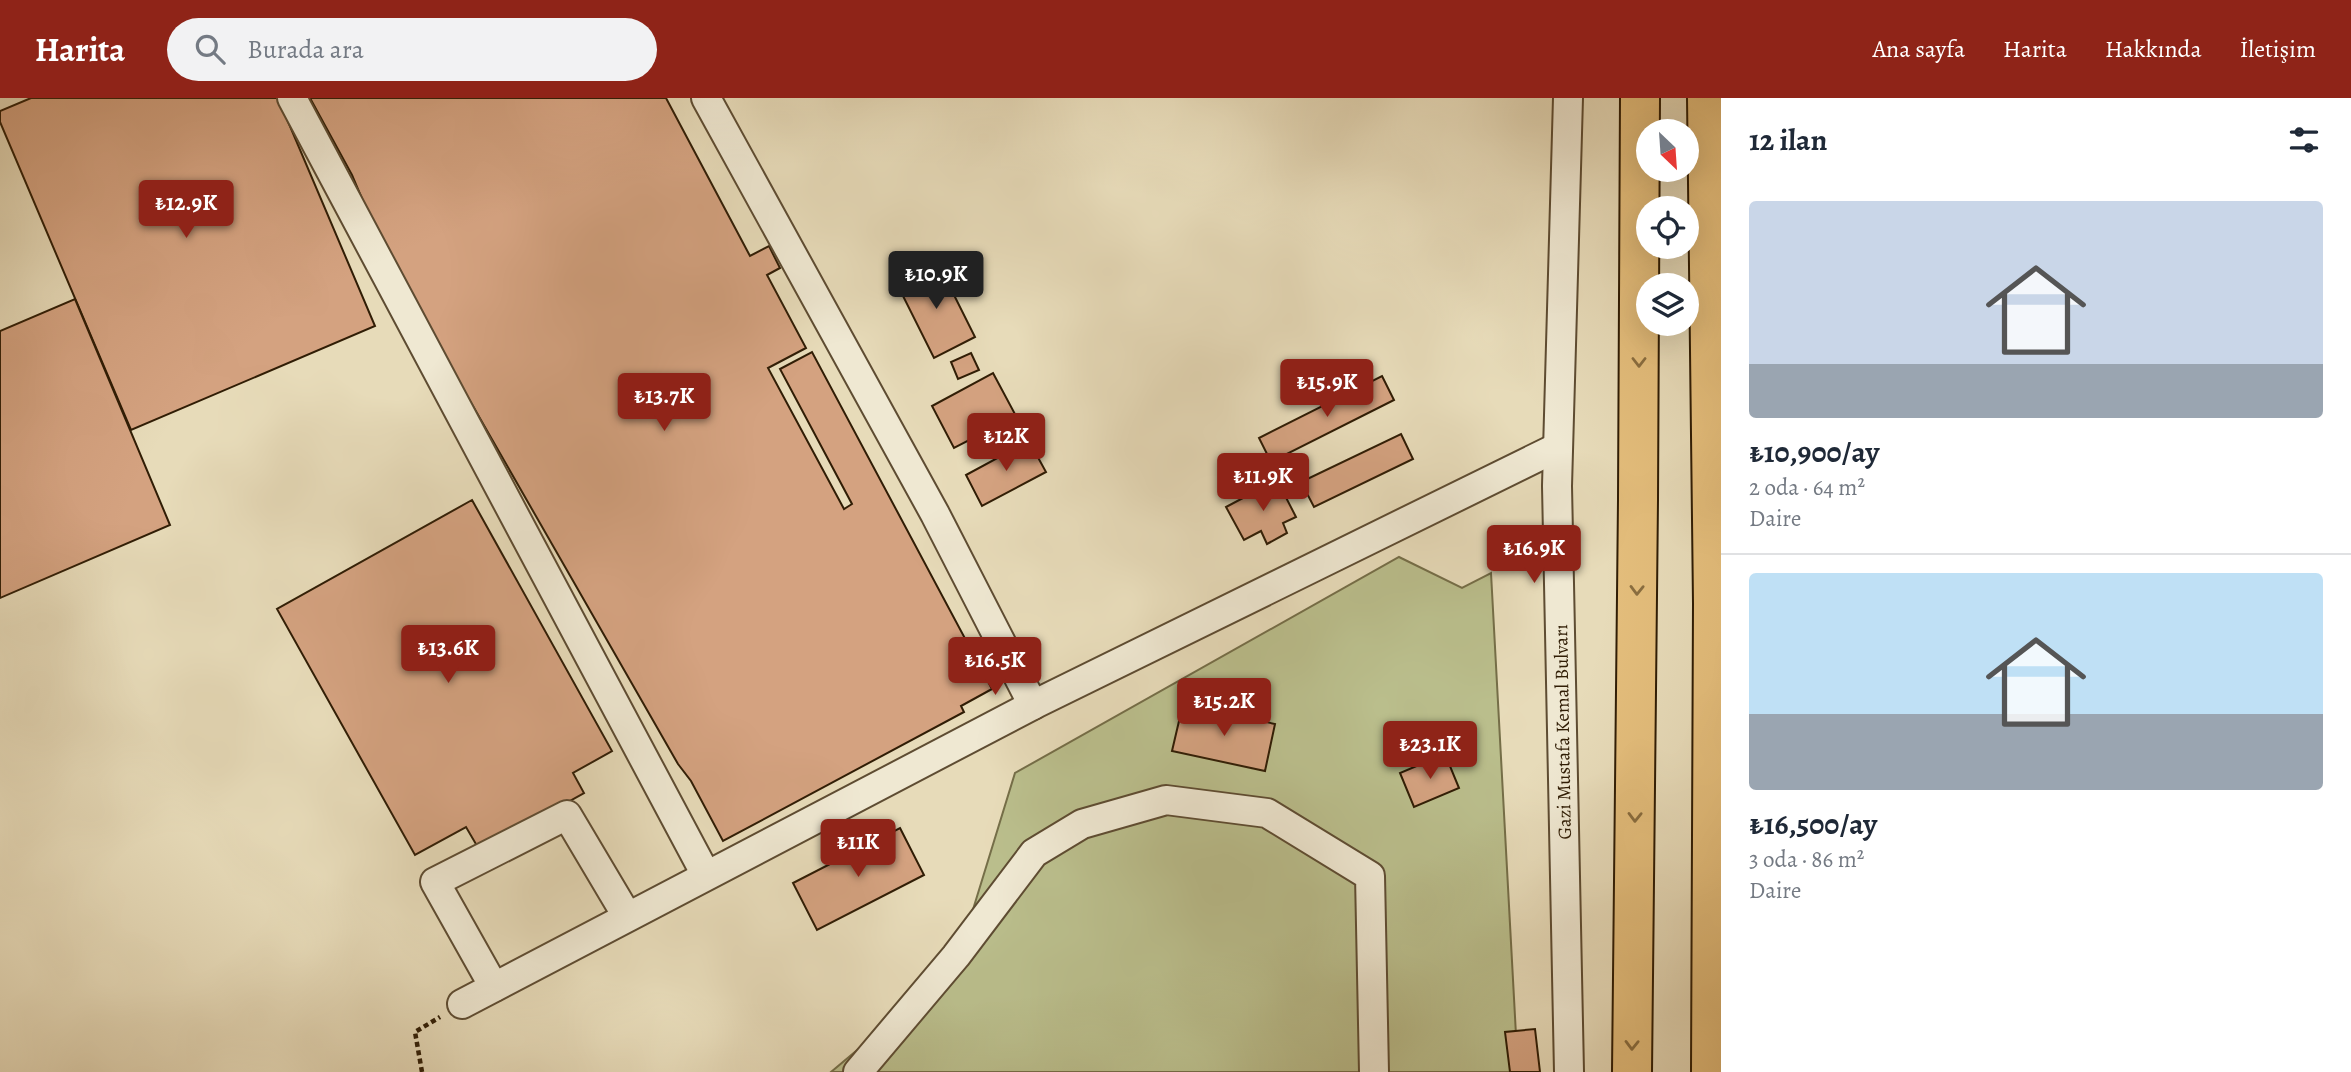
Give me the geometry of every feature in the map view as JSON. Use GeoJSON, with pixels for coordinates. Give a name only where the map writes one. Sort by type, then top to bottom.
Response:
{"type":"FeatureCollection","features":[{"type":"Feature","properties":{"kind":"highway"},"geometry":{"type":"LineString","coordinates":[[1632,1072],[1640,98]]}},
{"type":"Feature","properties":{"kind":"highway"},"geometry":{"type":"LineString","coordinates":[[1707,98],[1717,604],[1712,1072]]}},
{"type":"Feature","properties":{"kind":"street"},"geometry":{"type":"LineString","coordinates":[[292,98],[706,875]]}},
{"type":"Feature","properties":{"kind":"street"},"geometry":{"type":"LineString","coordinates":[[706,98],[935,514],[1033,705]]}},
{"type":"Feature","properties":{"kind":"street","name":"Gazi Mustafa Kemal Bulvarı"},"geometry":{"type":"LineString","coordinates":[[1568,98],[1557,486],[1569,1072]]}},
{"type":"Feature","properties":{"kind":"street"},"geometry":{"type":"LineString","coordinates":[[462,1004],[1033,705],[1558,447]]}},
{"type":"Feature","properties":{"kind":"street"},"geometry":{"type":"LineString","coordinates":[[858,1072],[956,956],[1034,853],[1082,824],[1166,800],[1267,813],[1370,876],[1374,1072]]}},
{"type":"Feature","properties":{"kind":"street"},"geometry":{"type":"LineString","coordinates":[[494,987],[435,882],[567,816],[627,916]]}},
{"type":"Feature","properties":{"kind":"path"},"geometry":{"type":"LineString","coordinates":[[422,1072],[415,1032],[462,1004]]}},
{"type":"Feature","properties":{"kind":"green space"},"geometry":{"type":"Polygon","coordinates":[[[1399,557],[1462,588],[1491,573],[1518,1072],[831,1072],[955,968],[1015,773],[1399,557]]]}},
{"type":"Feature","properties":{"kind":"building"},"geometry":{"type":"Polygon","coordinates":[[[31,98],[278,98],[375,326],[131,430],[0,122],[0,111],[31,98]]]}},
{"type":"Feature","properties":{"kind":"building"},"geometry":{"type":"Polygon","coordinates":[[[310,98],[666,98],[750,256],[769,246],[780,268],[767,275],[806,348],[768,368],[844,509],[852,504],[780,369],[812,352],[992,689],[961,706],[964,712],[723,841],[691,781],[678,764],[384,251],[352,175],[310,98]]]}},
{"type":"Feature","properties":{"kind":"building"},"geometry":{"type":"Polygon","coordinates":[[[938,263],[975,337],[934,358],[897,284],[938,263]]]}},
{"type":"Feature","properties":{"kind":"building"},"geometry":{"type":"Polygon","coordinates":[[[75,299],[170,525],[0,598],[0,331],[75,299]]]}},
{"type":"Feature","properties":{"kind":"building"},"geometry":{"type":"Polygon","coordinates":[[[971,353],[979,370],[958,379],[951,362],[971,353]]]}},
{"type":"Feature","properties":{"kind":"building"},"geometry":{"type":"Polygon","coordinates":[[[993,373],[1016,416],[954,448],[932,406],[993,373]]]}},
{"type":"Feature","properties":{"kind":"building"},"geometry":{"type":"Polygon","coordinates":[[[1382,376],[1394,400],[1271,462],[1259,438],[1382,376]]]}},
{"type":"Feature","properties":{"kind":"building"},"geometry":{"type":"Polygon","coordinates":[[[1401,434],[1413,459],[1314,507],[1301,482],[1401,434]]]}},
{"type":"Feature","properties":{"kind":"building"},"geometry":{"type":"Polygon","coordinates":[[[1029,441],[1046,472],[982,506],[966,475],[1029,441]]]}},
{"type":"Feature","properties":{"kind":"building"},"geometry":{"type":"Polygon","coordinates":[[[1277,480],[1296,517],[1283,523],[1287,533],[1267,544],[1261,531],[1244,540],[1226,507],[1277,480]]]}},
{"type":"Feature","properties":{"kind":"building"},"geometry":{"type":"Polygon","coordinates":[[[472,500],[612,751],[573,773],[584,793],[480,851],[466,827],[415,855],[277,609],[472,500]]]}},
{"type":"Feature","properties":{"kind":"building"},"geometry":{"type":"Polygon","coordinates":[[[1183,704],[1275,724],[1265,771],[1172,751],[1183,704]]]}},
{"type":"Feature","properties":{"kind":"building"},"geometry":{"type":"Polygon","coordinates":[[[1445,754],[1459,788],[1414,807],[1400,773],[1445,754]]]}},
{"type":"Feature","properties":{"kind":"building"},"geometry":{"type":"Polygon","coordinates":[[[900,828],[924,875],[817,930],[793,883],[900,828]]]}},
{"type":"Feature","properties":{"kind":"building"},"geometry":{"type":"Polygon","coordinates":[[[1535,1029],[1540,1072],[1510,1072],[1505,1032],[1535,1029]]]}}]}
